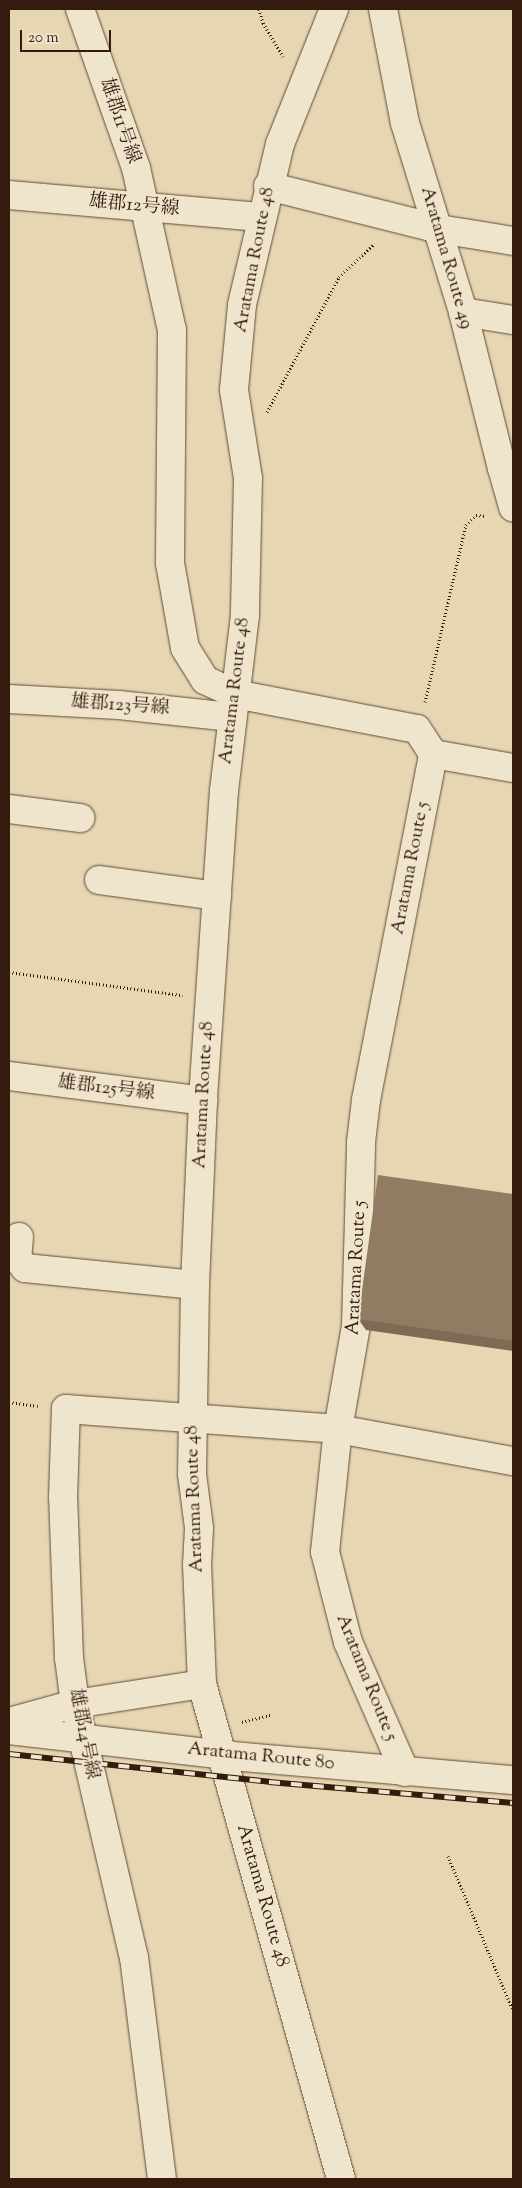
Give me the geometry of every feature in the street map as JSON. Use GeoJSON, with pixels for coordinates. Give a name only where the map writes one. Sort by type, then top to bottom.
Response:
{"type":"FeatureCollection","features":[{"type":"Feature","properties":{"kind":"street","name":"雄郡11号線"},"geometry":{"type":"LineString","coordinates":[[80,9],[136,168],[172,330],[170,563],[184,648],[205,680],[233,706]]}},
{"type":"Feature","properties":{"kind":"street","name":"Aratama Route 48"},"geometry":{"type":"LineString","coordinates":[[334,9],[280,144],[260,217],[242,304],[234,390],[248,478],[245,615],[233,706],[217,896],[203,1102],[195,1285],[193,1417],[202,1684],[341,2179]]}},
{"type":"Feature","properties":{"kind":"street","name":"Aratama Route 49"},"geometry":{"type":"LineString","coordinates":[[383,9],[405,123],[439,229],[508,468],[504,512]]}},
{"type":"Feature","properties":{"kind":"street"},"geometry":{"type":"LineString","coordinates":[[268,186],[439,229],[513,241]]}},
{"type":"Feature","properties":{"kind":"street","name":"雄郡12号線"},"geometry":{"type":"LineString","coordinates":[[9,195],[260,217]]}},
{"type":"Feature","properties":{"kind":"street"},"geometry":{"type":"LineString","coordinates":[[463,312],[513,320]]}},
{"type":"Feature","properties":{"kind":"street","name":"雄郡123号線"},"geometry":{"type":"LineString","coordinates":[[9,699],[119,705],[233,706]]}},
{"type":"Feature","properties":{"kind":"street"},"geometry":{"type":"LineString","coordinates":[[233,706],[417,729],[433,754],[513,768]]}},
{"type":"Feature","properties":{"kind":"street","name":"Aratama Route 5"},"geometry":{"type":"LineString","coordinates":[[404,1772],[348,1642],[330,1581],[325,1552],[326,1523],[338,1430],[356,1326],[361,1142],[366,1100],[433,754]]}},
{"type":"Feature","properties":{"kind":"street"},"geometry":{"type":"LineString","coordinates":[[9,809],[80,818]]}},
{"type":"Feature","properties":{"kind":"street"},"geometry":{"type":"LineString","coordinates":[[99,880],[217,896]]}},
{"type":"Feature","properties":{"kind":"street","name":"雄郡125号線"},"geometry":{"type":"LineString","coordinates":[[9,1076],[203,1102]]}},
{"type":"Feature","properties":{"kind":"street"},"geometry":{"type":"LineString","coordinates":[[20,1237],[16,1258],[25,1268],[195,1285]]}},
{"type":"Feature","properties":{"kind":"street","name":"雄郡14号線"},"geometry":{"type":"LineString","coordinates":[[162,2179],[134,1958],[75,1704],[66,1597],[63,1498],[66,1409],[193,1417]]}},
{"type":"Feature","properties":{"kind":"street"},"geometry":{"type":"LineString","coordinates":[[193,1417],[338,1430],[513,1461]]}},
{"type":"Feature","properties":{"kind":"street"},"geometry":{"type":"LineString","coordinates":[[9,1722],[75,1704],[202,1684]]}},
{"type":"Feature","properties":{"kind":"street","name":"Aratama Route 80"},"geometry":{"type":"LineString","coordinates":[[9,1730],[222,1754],[404,1772],[513,1780]]}},
{"type":"Feature","properties":{"kind":"path"},"geometry":{"type":"LineString","coordinates":[[259,9],[282,56],[307,76]]}},
{"type":"Feature","properties":{"kind":"path"},"geometry":{"type":"LineString","coordinates":[[244,453],[340,277],[400,219]]}},
{"type":"Feature","properties":{"kind":"path"},"geometry":{"type":"LineString","coordinates":[[417,729],[434,675],[466,525],[476,515],[504,512]]}},
{"type":"Feature","properties":{"kind":"path"},"geometry":{"type":"LineString","coordinates":[[9,972],[210,999]]}},
{"type":"Feature","properties":{"kind":"path"},"geometry":{"type":"LineString","coordinates":[[448,1856],[513,2011]]}},
{"type":"Feature","properties":{"kind":"building"},"geometry":{"type":"Polygon","coordinates":[[[378,1175],[513,1194],[513,1341],[358,1319],[378,1175]]]}},
{"type":"Feature","properties":{"kind":"railway"},"geometry":{"type":"LineString","coordinates":[[9,1754],[269,1782],[513,1803]]}}]}
